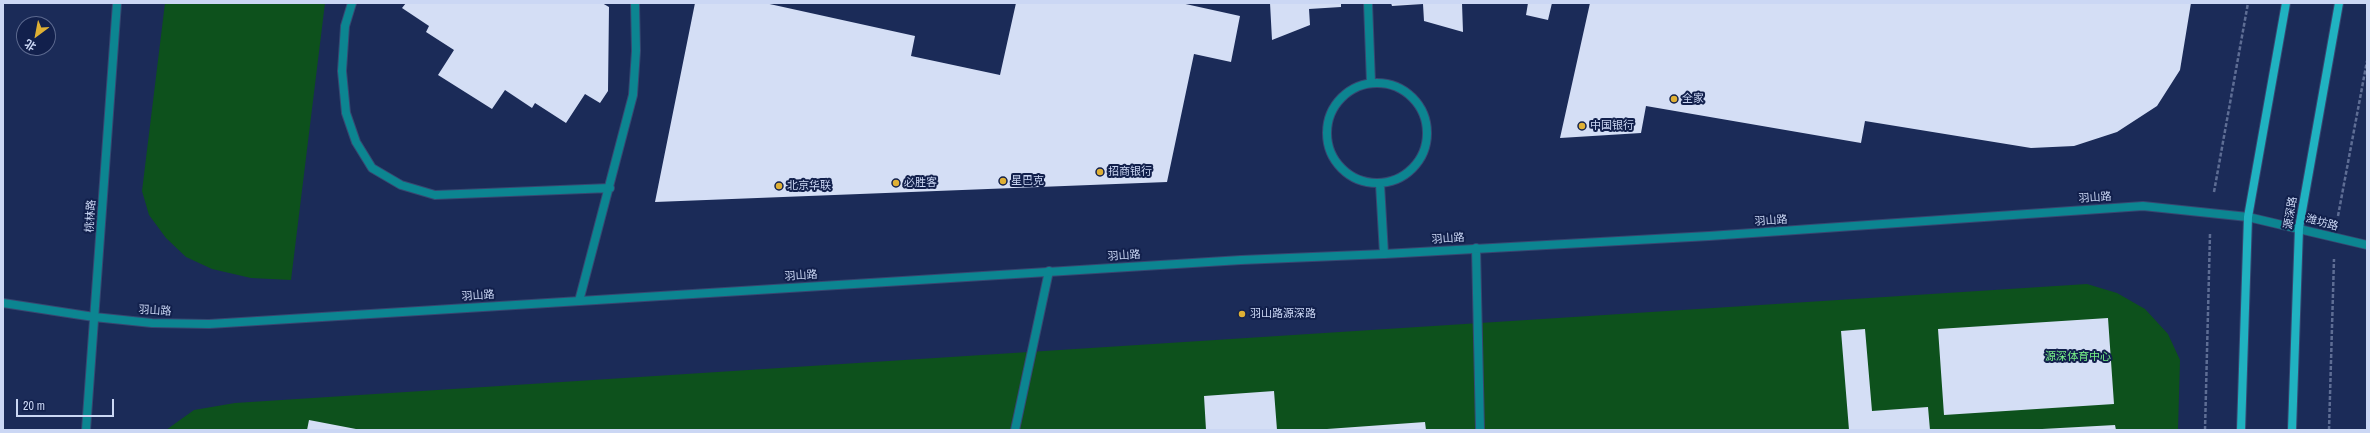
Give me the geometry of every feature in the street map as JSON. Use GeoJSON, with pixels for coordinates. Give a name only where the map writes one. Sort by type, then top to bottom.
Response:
{"type":"FeatureCollection","features":[{"type":"Feature","properties":{"kind":"main road"},"geometry":{"type":"LineString","coordinates":[[2241,430],[2248,217],[2286,3]]}},
{"type":"Feature","properties":{"kind":"main road","name":"源深路"},"geometry":{"type":"LineString","coordinates":[[2292,430],[2299,228],[2339,3]]}},
{"type":"Feature","properties":{"kind":"street","name":"桃林路"},"geometry":{"type":"LineString","coordinates":[[86,430],[117,3]]}},
{"type":"Feature","properties":{"kind":"street"},"geometry":{"type":"LineString","coordinates":[[352,3],[345,26],[342,71],[346,113],[356,142],[372,168],[400,185],[435,195],[610,188]]}},
{"type":"Feature","properties":{"kind":"street"},"geometry":{"type":"LineString","coordinates":[[579,301],[610,188],[633,95],[636,51],[635,3]]}},
{"type":"Feature","properties":{"kind":"street"},"geometry":{"type":"LineString","coordinates":[[1368,3],[1371,83]]}},
{"type":"Feature","properties":{"kind":"street"},"geometry":{"type":"LineString","coordinates":[[1371,83],[1388,84],[1406,93],[1415,100],[1424,114],[1427,129],[1426,145],[1420,160],[1410,172],[1396,180],[1380,184],[1363,182],[1347,174],[1335,162],[1327,140],[1326,129],[1331,112],[1341,98],[1355,88],[1371,83]]}},
{"type":"Feature","properties":{"kind":"street"},"geometry":{"type":"LineString","coordinates":[[1380,184],[1384,254]]}},
{"type":"Feature","properties":{"kind":"street","name":"羽山路"},"geometry":{"type":"LineString","coordinates":[[3,303],[94,317],[152,323],[208,324],[1049,271],[1709,236],[2143,206],[2248,217]]}},
{"type":"Feature","properties":{"kind":"street","name":"潍坊路"},"geometry":{"type":"LineString","coordinates":[[2248,217],[2367,245]]}},
{"type":"Feature","properties":{"kind":"street"},"geometry":{"type":"LineString","coordinates":[[1476,248],[1480,430]]}},
{"type":"Feature","properties":{"kind":"street"},"geometry":{"type":"LineString","coordinates":[[1015,430],[1049,271]]}},
{"type":"Feature","properties":{"kind":"green space"},"geometry":{"type":"Polygon","coordinates":[[[165,3],[325,3],[291,280],[251,278],[212,269],[186,257],[166,238],[149,215],[142,191],[165,3]]]}},
{"type":"Feature","properties":{"kind":"green space","name":"源深体育中心"},"geometry":{"type":"Polygon","coordinates":[[[2087,284],[2117,293],[2145,309],[2168,334],[2180,360],[2178,430],[166,430],[194,410],[235,403],[2087,284]]]}},
{"type":"Feature","properties":{"kind":"building"},"geometry":{"type":"Polygon","coordinates":[[[406,3],[602,3],[609,7],[608,91],[600,103],[585,94],[566,123],[535,103],[532,108],[505,90],[492,109],[438,75],[454,50],[426,32],[429,26],[402,8],[406,3]]]}},
{"type":"Feature","properties":{"kind":"building"},"geometry":{"type":"Polygon","coordinates":[[[695,3],[765,3],[915,36],[911,56],[1000,75],[1016,3],[1181,3],[1240,16],[1231,62],[1194,54],[1167,182],[655,202],[695,3]]]}},
{"type":"Feature","properties":{"kind":"building"},"geometry":{"type":"Polygon","coordinates":[[[1270,3],[1341,3],[1341,7],[1309,9],[1310,25],[1272,40],[1270,3]]]}},
{"type":"Feature","properties":{"kind":"building"},"geometry":{"type":"Polygon","coordinates":[[[1391,3],[1462,3],[1463,32],[1424,21],[1423,4],[1392,6],[1391,3]]]}},
{"type":"Feature","properties":{"kind":"building"},"geometry":{"type":"Polygon","coordinates":[[[1528,3],[1552,3],[1548,20],[1526,15],[1528,3]]]}},
{"type":"Feature","properties":{"kind":"building"},"geometry":{"type":"Polygon","coordinates":[[[1590,3],[2191,3],[2180,70],[2157,106],[2117,132],[2074,146],[2031,148],[1865,121],[1861,143],[1646,106],[1641,133],[1560,138],[1590,3]]]}},
{"type":"Feature","properties":{"kind":"building"},"geometry":{"type":"Polygon","coordinates":[[[2108,318],[2114,404],[1944,415],[1938,329],[2108,318]]]}},
{"type":"Feature","properties":{"kind":"building"},"geometry":{"type":"Polygon","coordinates":[[[1865,329],[1872,411],[1928,407],[1930,430],[1849,430],[1841,331],[1865,329]]]}},
{"type":"Feature","properties":{"kind":"building"},"geometry":{"type":"Polygon","coordinates":[[[1274,391],[1277,430],[1206,430],[1204,396],[1274,391]]]}},
{"type":"Feature","properties":{"kind":"building"},"geometry":{"type":"Polygon","coordinates":[[[309,420],[356,429],[356,430],[307,430],[309,420]]]}},
{"type":"Feature","properties":{"kind":"building"},"geometry":{"type":"Polygon","coordinates":[[[1425,422],[1426,430],[1327,430],[1327,429],[1425,422]]]}},
{"type":"Feature","properties":{"kind":"building"},"geometry":{"type":"Polygon","coordinates":[[[2115,425],[2116,430],[2042,430],[2042,429],[2115,425]]]}},
{"type":"Feature","properties":{"kind":"place","name":"全家"},"geometry":{"type":"Point","coordinates":[1674,99]}},
{"type":"Feature","properties":{"kind":"place","name":"中国银行"},"geometry":{"type":"Point","coordinates":[1582,126]}},
{"type":"Feature","properties":{"kind":"place","name":"招商银行"},"geometry":{"type":"Point","coordinates":[1100,172]}},
{"type":"Feature","properties":{"kind":"place","name":"星巴克"},"geometry":{"type":"Point","coordinates":[1003,181]}},
{"type":"Feature","properties":{"kind":"place","name":"必胜客"},"geometry":{"type":"Point","coordinates":[896,183]}},
{"type":"Feature","properties":{"kind":"place","name":"北京华联"},"geometry":{"type":"Point","coordinates":[779,186]}},
{"type":"Feature","properties":{"kind":"place","name":"羽山路源深路"},"geometry":{"type":"Point","coordinates":[1242,314]}}]}
